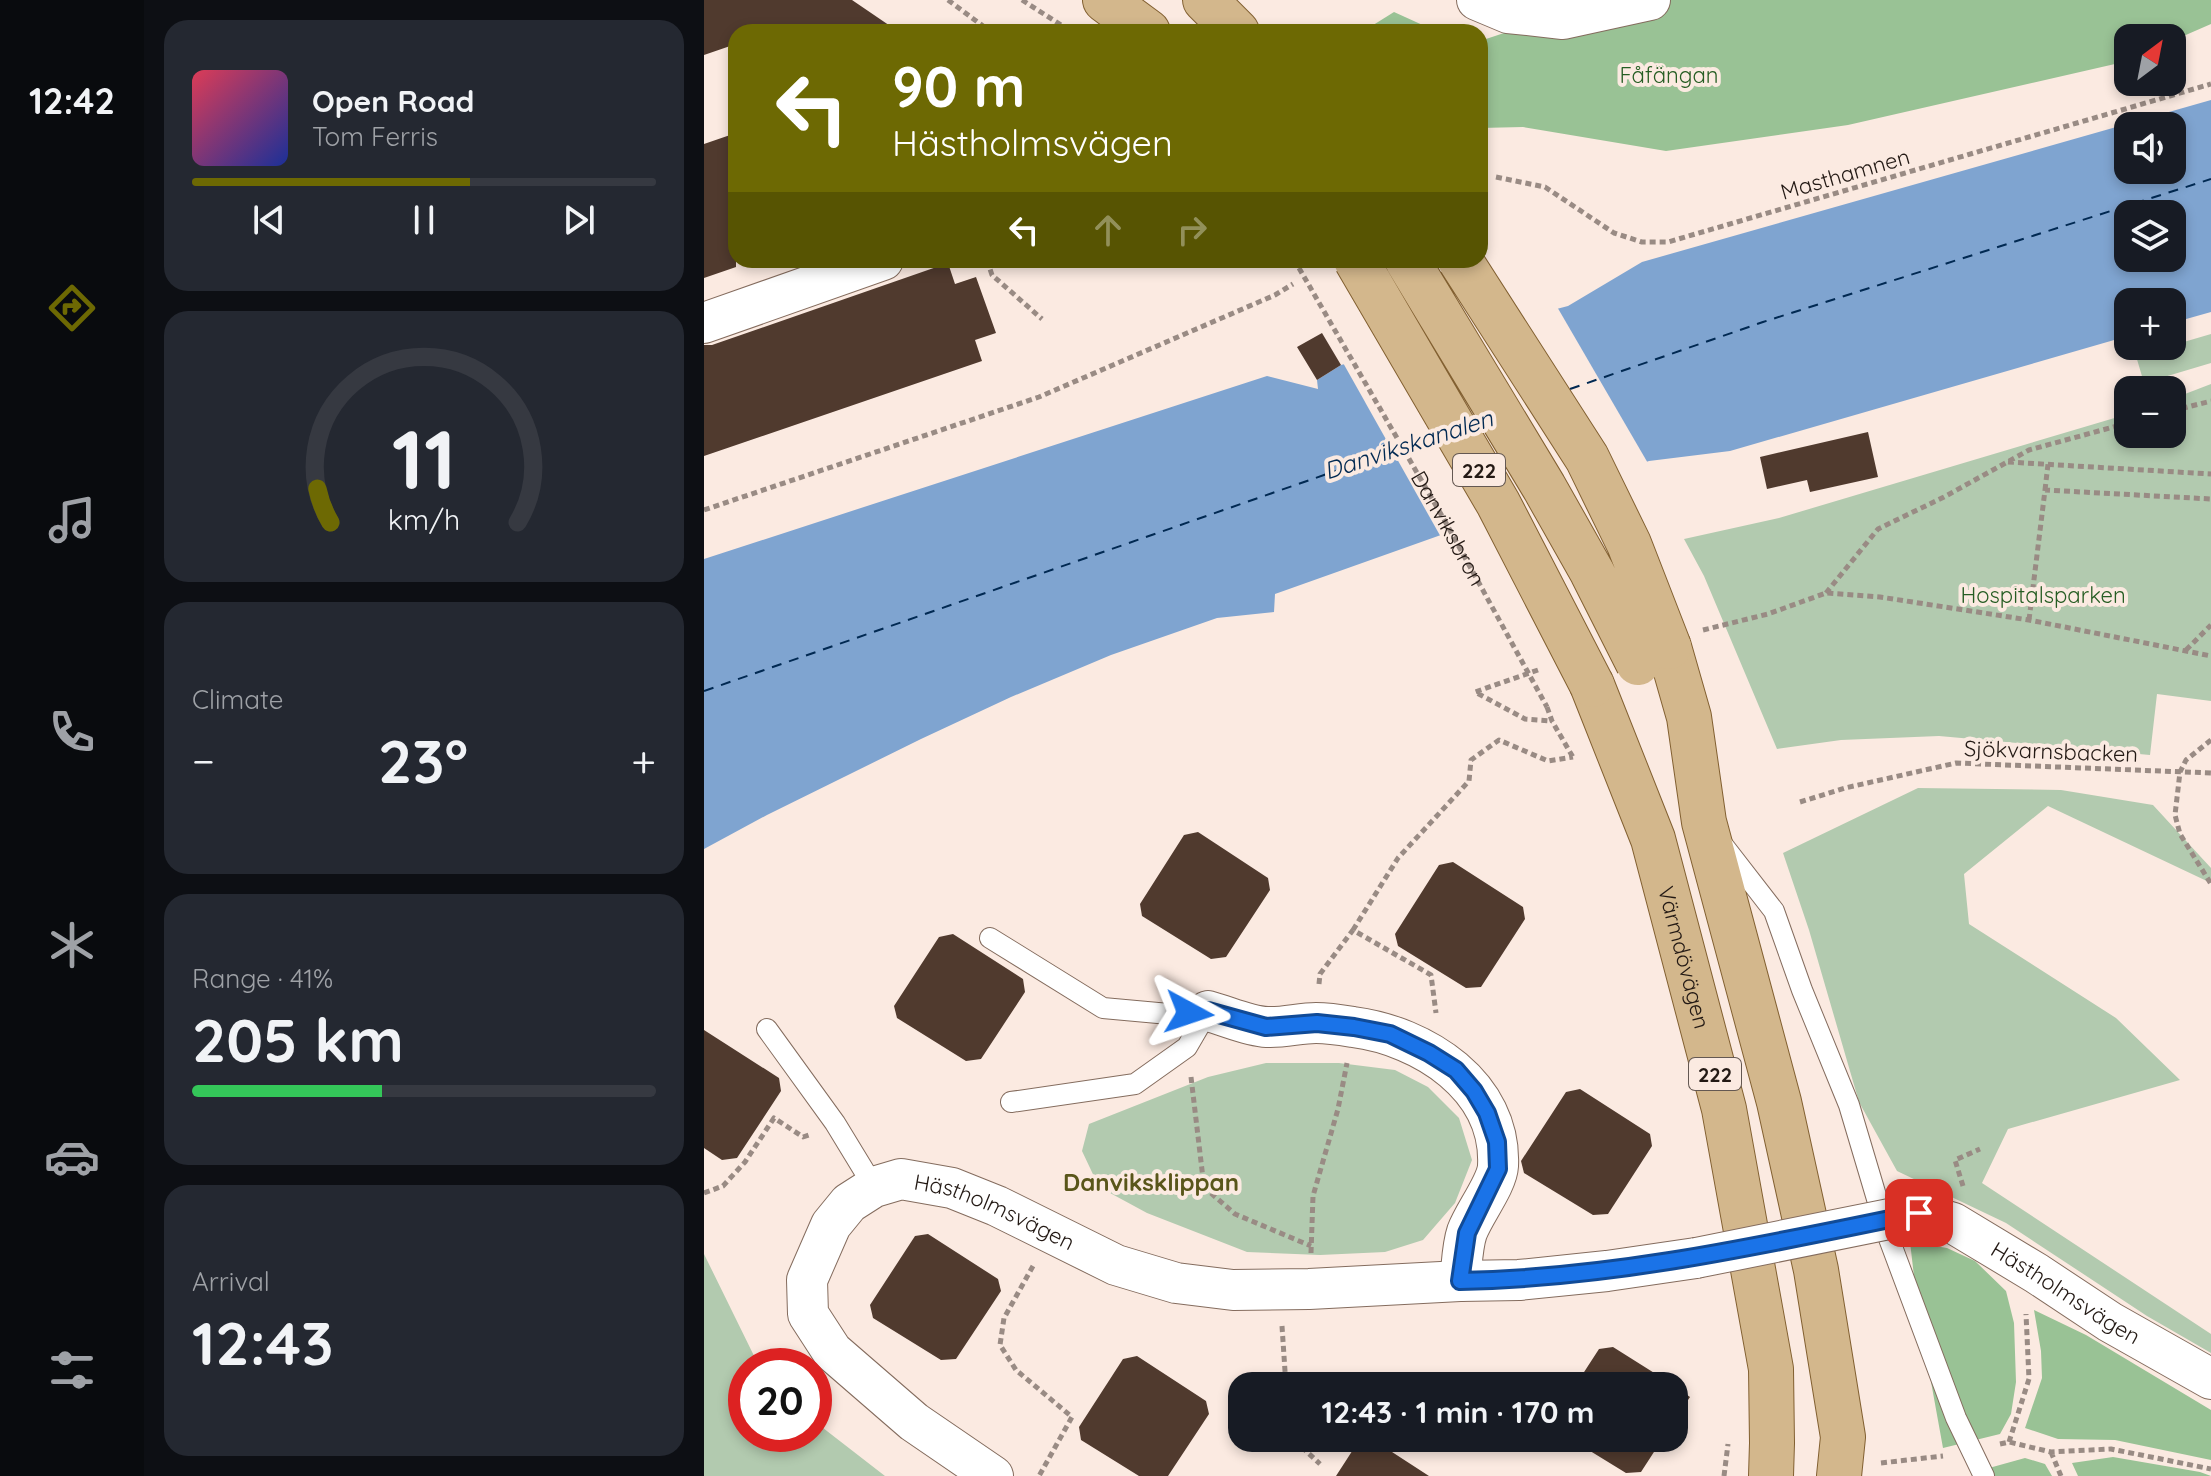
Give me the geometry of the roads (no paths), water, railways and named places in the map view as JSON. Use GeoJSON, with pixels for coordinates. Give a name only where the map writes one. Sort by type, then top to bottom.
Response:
{"type":"FeatureCollection","features":[{"type":"Feature","properties":{"kind":"main road"},"geometry":{"type":"LineString","coordinates":[[1105,0],[1137,24]]}},
{"type":"Feature","properties":{"kind":"main road"},"geometry":{"type":"LineString","coordinates":[[1205,0],[1229,24]]}},
{"type":"Feature","properties":{"kind":"main road","name":"Värmdövägen"},"geometry":{"type":"LineString","coordinates":[[1361,268],[1498,503],[1592,685],[1653,839],[1724,1109],[1771,1369],[1771,1476]]}},
{"type":"Feature","properties":{"kind":"main road","name":"222"},"geometry":{"type":"LineString","coordinates":[[1412,268],[1592,572],[1654,655],[1704,822],[1779,1102],[1816,1270],[1843,1437],[1839,1476]]}},
{"type":"Feature","properties":{"kind":"main road"},"geometry":{"type":"LineString","coordinates":[[1465,268],[1587,458],[1629,544],[1654,655]]}},
{"type":"Feature","properties":{"kind":"street"},"geometry":{"type":"LineString","coordinates":[[1477,0],[1508,13],[1563,19],[1650,0]]}},
{"type":"Feature","properties":{"kind":"street"},"geometry":{"type":"LineString","coordinates":[[704,323],[860,268]]}},
{"type":"Feature","properties":{"kind":"street"},"geometry":{"type":"LineString","coordinates":[[1208,1011],[1266,1027],[1336,1025],[1390,1034],[1456,1070],[1487,1113],[1497,1142],[1498,1169],[1467,1233],[1460,1281]]}},
{"type":"Feature","properties":{"kind":"street","name":"Hästholmsvägen"},"geometry":{"type":"LineString","coordinates":[[993,1476],[914,1422],[832,1351],[808,1314],[807,1280],[831,1225],[849,1203],[874,1187],[901,1179],[952,1188],[997,1206],[1116,1265],[1176,1283],[1233,1290],[1519,1280],[1593,1273],[1696,1258],[1919,1213],[1953,1223],[2110,1322],[2211,1379]]}},
{"type":"Feature","properties":{"kind":"lane"},"geometry":{"type":"LineString","coordinates":[[1704,822],[1774,911],[1849,1105],[1888,1236],[1956,1418],[1984,1476]]}},
{"type":"Feature","properties":{"kind":"lane"},"geometry":{"type":"LineString","coordinates":[[990,938],[1103,1008],[1169,1014],[1208,1011]]}},
{"type":"Feature","properties":{"kind":"lane"},"geometry":{"type":"LineString","coordinates":[[1011,1102],[1135,1084],[1187,1047],[1208,1011]]}},
{"type":"Feature","properties":{"kind":"lane"},"geometry":{"type":"LineString","coordinates":[[767,1029],[835,1123],[874,1187]]}},
{"type":"Feature","properties":{"kind":"water","name":"Danvikskanalen"},"geometry":{"type":"Polygon","coordinates":[[[2211,100],[2211,312],[2186,319],[2186,288],[2114,288],[2114,340],[1730,451],[1649,461],[1275,594],[1274,612],[1217,618],[1111,655],[921,739],[704,849],[704,559],[1267,376],[1318,389],[1317,380],[1341,365],[1568,306],[1642,262],[2114,128],[2114,184],[2186,184],[2186,112],[2169,112],[2211,100]]]}},
{"type":"Feature","properties":{"kind":"district","name":"Danviksklippan"},"geometry":{"type":"Point","coordinates":[1151,1182]}},
{"type":"Feature","properties":{"kind":"park label","name":"Fåfängan"},"geometry":{"type":"Point","coordinates":[1669,75]}},
{"type":"Feature","properties":{"kind":"park label","name":"Hospitalsparken"},"geometry":{"type":"Point","coordinates":[2043,595]}}]}
